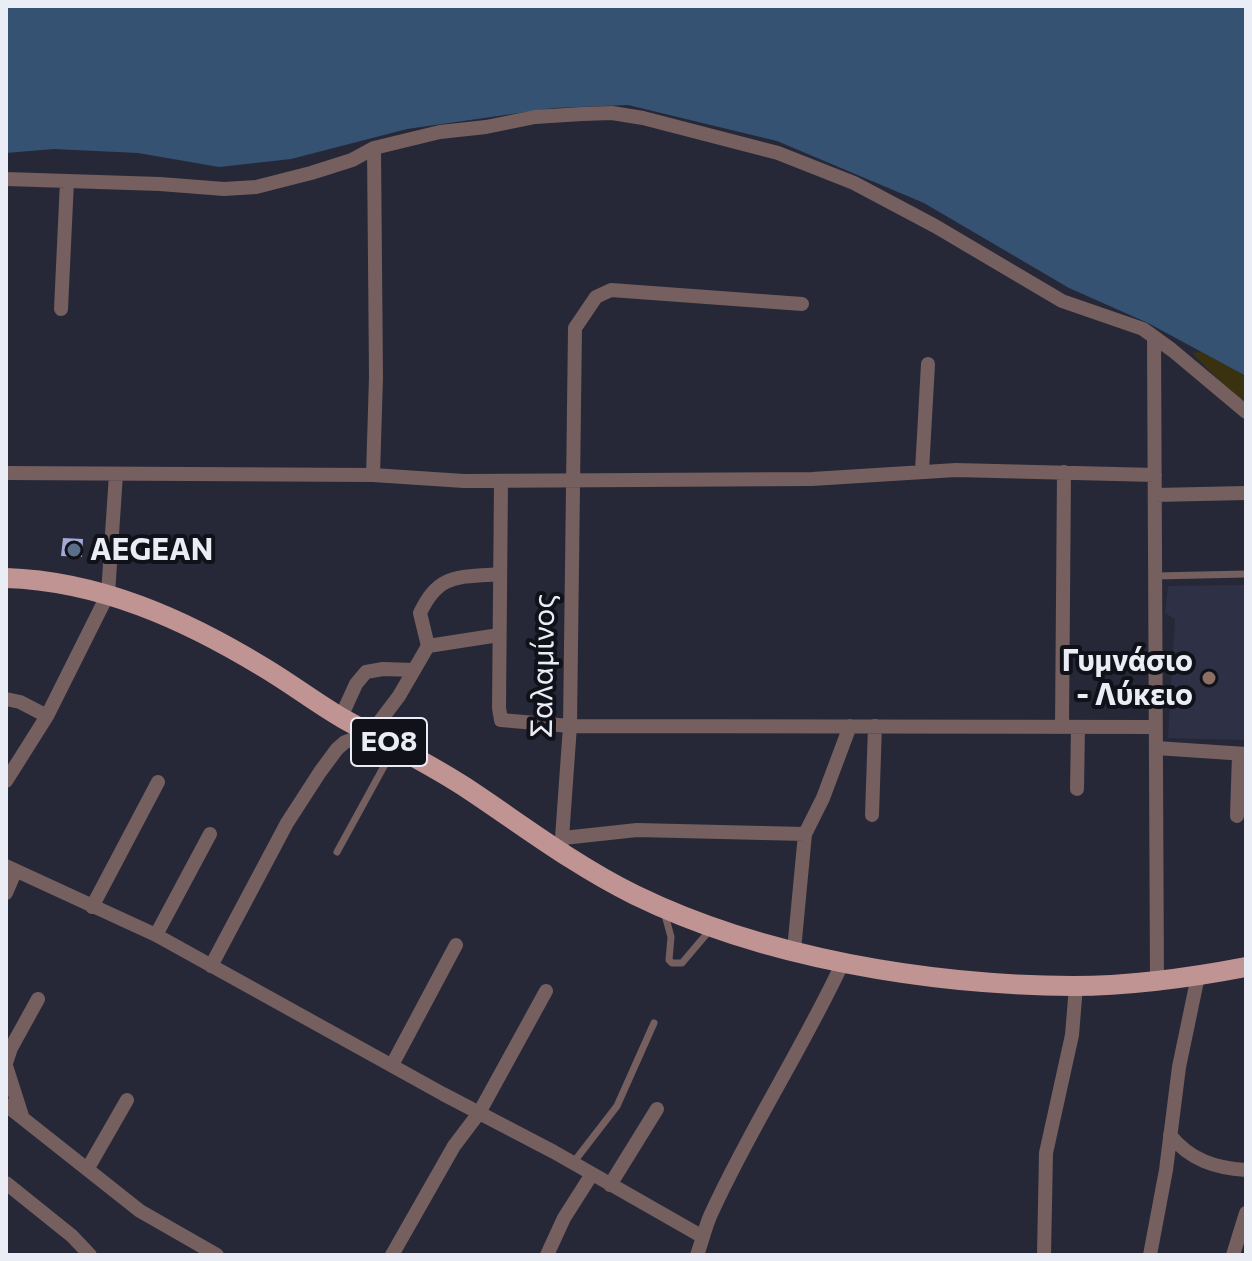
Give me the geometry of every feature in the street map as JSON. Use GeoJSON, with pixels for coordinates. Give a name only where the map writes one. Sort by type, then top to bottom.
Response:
{"type":"FeatureCollection","features":[{"type":"Feature","properties":{"kind":"main road","name":"ΕΟ8"},"geometry":{"type":"LineString","coordinates":[[6,578],[57,581],[108,594],[208,635],[341,717],[562,845],[592,872],[661,906],[715,927],[843,962],[965,979],[1076,986],[1157,981],[1246,967]]}},
{"type":"Feature","properties":{"kind":"street"},"geometry":{"type":"LineString","coordinates":[[6,179],[224,189],[256,187],[338,164],[374,148],[440,132],[535,117],[612,113],[643,118],[742,142],[826,170],[935,226],[1062,301],[1131,324],[1154,337],[1246,412]]}},
{"type":"Feature","properties":{"kind":"street"},"geometry":{"type":"LineString","coordinates":[[373,475],[376,377],[374,148]]}},
{"type":"Feature","properties":{"kind":"street"},"geometry":{"type":"LineString","coordinates":[[61,309],[67,181]]}},
{"type":"Feature","properties":{"kind":"street","name":"Σαλαμίνος"},"geometry":{"type":"LineString","coordinates":[[562,845],[570,726],[575,328],[596,297],[611,290],[802,304]]}},
{"type":"Feature","properties":{"kind":"street"},"geometry":{"type":"LineString","coordinates":[[1154,337],[1157,981]]}},
{"type":"Feature","properties":{"kind":"street"},"geometry":{"type":"LineString","coordinates":[[922,471],[928,364]]}},
{"type":"Feature","properties":{"kind":"street"},"geometry":{"type":"LineString","coordinates":[[6,473],[373,475],[501,481],[812,479],[922,471],[1155,475]]}},
{"type":"Feature","properties":{"kind":"street"},"geometry":{"type":"LineString","coordinates":[[1062,727],[1064,472]]}},
{"type":"Feature","properties":{"kind":"street"},"geometry":{"type":"LineString","coordinates":[[6,781],[47,716],[108,594],[116,474]]}},
{"type":"Feature","properties":{"kind":"street"},"geometry":{"type":"LineString","coordinates":[[501,481],[501,720],[570,726],[1156,727]]}},
{"type":"Feature","properties":{"kind":"street"},"geometry":{"type":"LineString","coordinates":[[1155,495],[1246,493]]}},
{"type":"Feature","properties":{"kind":"street"},"geometry":{"type":"LineString","coordinates":[[211,966],[287,823],[320,772],[345,742],[371,733],[399,696],[428,646],[420,613],[435,587],[447,579],[499,574]]}},
{"type":"Feature","properties":{"kind":"street"},"geometry":{"type":"LineString","coordinates":[[428,646],[499,635]]}},
{"type":"Feature","properties":{"kind":"street"},"geometry":{"type":"LineString","coordinates":[[341,717],[356,684],[366,672],[414,670]]}},
{"type":"Feature","properties":{"kind":"street"},"geometry":{"type":"LineString","coordinates":[[6,699],[20,702],[47,716]]}},
{"type":"Feature","properties":{"kind":"street"},"geometry":{"type":"LineString","coordinates":[[794,950],[805,834],[823,798],[850,726]]}},
{"type":"Feature","properties":{"kind":"street"},"geometry":{"type":"LineString","coordinates":[[872,815],[875,726]]}},
{"type":"Feature","properties":{"kind":"street"},"geometry":{"type":"LineString","coordinates":[[1077,789],[1078,727]]}},
{"type":"Feature","properties":{"kind":"street"},"geometry":{"type":"LineString","coordinates":[[1156,748],[1243,754],[1237,816]]}},
{"type":"Feature","properties":{"kind":"street"},"geometry":{"type":"LineString","coordinates":[[92,907],[158,782]]}},
{"type":"Feature","properties":{"kind":"street"},"geometry":{"type":"LineString","coordinates":[[562,845],[637,830],[805,834]]}},
{"type":"Feature","properties":{"kind":"street"},"geometry":{"type":"LineString","coordinates":[[156,935],[210,834]]}},
{"type":"Feature","properties":{"kind":"street"},"geometry":{"type":"LineString","coordinates":[[6,893],[11,869],[156,935],[703,1237]]}},
{"type":"Feature","properties":{"kind":"street"},"geometry":{"type":"LineString","coordinates":[[392,1065],[456,945]]}},
{"type":"Feature","properties":{"kind":"street"},"geometry":{"type":"LineString","coordinates":[[697,1255],[709,1218],[729,1176],[801,1046],[843,962]]}},
{"type":"Feature","properties":{"kind":"street"},"geometry":{"type":"LineString","coordinates":[[1150,1255],[1179,1067],[1198,976]]}},
{"type":"Feature","properties":{"kind":"street"},"geometry":{"type":"LineString","coordinates":[[1044,1255],[1046,1153],[1072,1035],[1076,986]]}},
{"type":"Feature","properties":{"kind":"street"},"geometry":{"type":"LineString","coordinates":[[392,1255],[454,1146],[479,1113],[546,991]]}},
{"type":"Feature","properties":{"kind":"street"},"geometry":{"type":"LineString","coordinates":[[22,1117],[6,1065],[11,1048],[38,999]]}},
{"type":"Feature","properties":{"kind":"street"},"geometry":{"type":"LineString","coordinates":[[88,1168],[127,1100]]}},
{"type":"Feature","properties":{"kind":"street"},"geometry":{"type":"LineString","coordinates":[[6,1105],[140,1211],[217,1255]]}},
{"type":"Feature","properties":{"kind":"street"},"geometry":{"type":"LineString","coordinates":[[610,1185],[657,1109]]}},
{"type":"Feature","properties":{"kind":"street"},"geometry":{"type":"LineString","coordinates":[[1170,1135],[1193,1158],[1229,1169],[1246,1170]]}},
{"type":"Feature","properties":{"kind":"street"},"geometry":{"type":"LineString","coordinates":[[547,1255],[564,1218],[592,1174]]}},
{"type":"Feature","properties":{"kind":"street"},"geometry":{"type":"LineString","coordinates":[[6,1183],[72,1236],[90,1255]]}},
{"type":"Feature","properties":{"kind":"street"},"geometry":{"type":"LineString","coordinates":[[1233,1255],[1246,1213]]}},
{"type":"Feature","properties":{"kind":"lane"},"geometry":{"type":"LineString","coordinates":[[1156,576],[1246,574]]}},
{"type":"Feature","properties":{"kind":"lane"},"geometry":{"type":"LineString","coordinates":[[337,852],[395,746]]}},
{"type":"Feature","properties":{"kind":"lane"},"geometry":{"type":"LineString","coordinates":[[661,906],[668,921],[671,937],[669,960],[672,963],[682,963],[708,931],[715,927]]}},
{"type":"Feature","properties":{"kind":"lane"},"geometry":{"type":"LineString","coordinates":[[573,1163],[617,1106],[654,1023]]}},
{"type":"Feature","properties":{"kind":"shaded area"},"geometry":{"type":"Polygon","coordinates":[[[6,6],[1246,6],[1246,376],[1148,323],[1069,288],[924,203],[777,141],[628,105],[554,108],[407,129],[291,159],[219,167],[138,153],[54,149],[6,153],[6,6]]]}},
{"type":"Feature","properties":{"kind":"shaded area","name":"Γυμνάσιο - Λύκειο"},"geometry":{"type":"Polygon","coordinates":[[[1246,585],[1246,740],[1168,738],[1175,619],[1165,613],[1168,586],[1246,585]]]}},
{"type":"Feature","properties":{"kind":"sand"},"geometry":{"type":"Polygon","coordinates":[[[1202,352],[1246,376],[1246,403],[1227,389],[1192,353],[1202,352]]]}},
{"type":"Feature","properties":{"kind":"building"},"geometry":{"type":"Polygon","coordinates":[[[63,538],[83,539],[82,557],[61,556],[63,538]]]}},
{"type":"Feature","properties":{"kind":"place","name":"AEGEAN"},"geometry":{"type":"Point","coordinates":[74,550]}},
{"type":"Feature","properties":{"kind":"place","name":"Γυμνάσιο - Λύκειο"},"geometry":{"type":"Point","coordinates":[1209,678]}}]}
